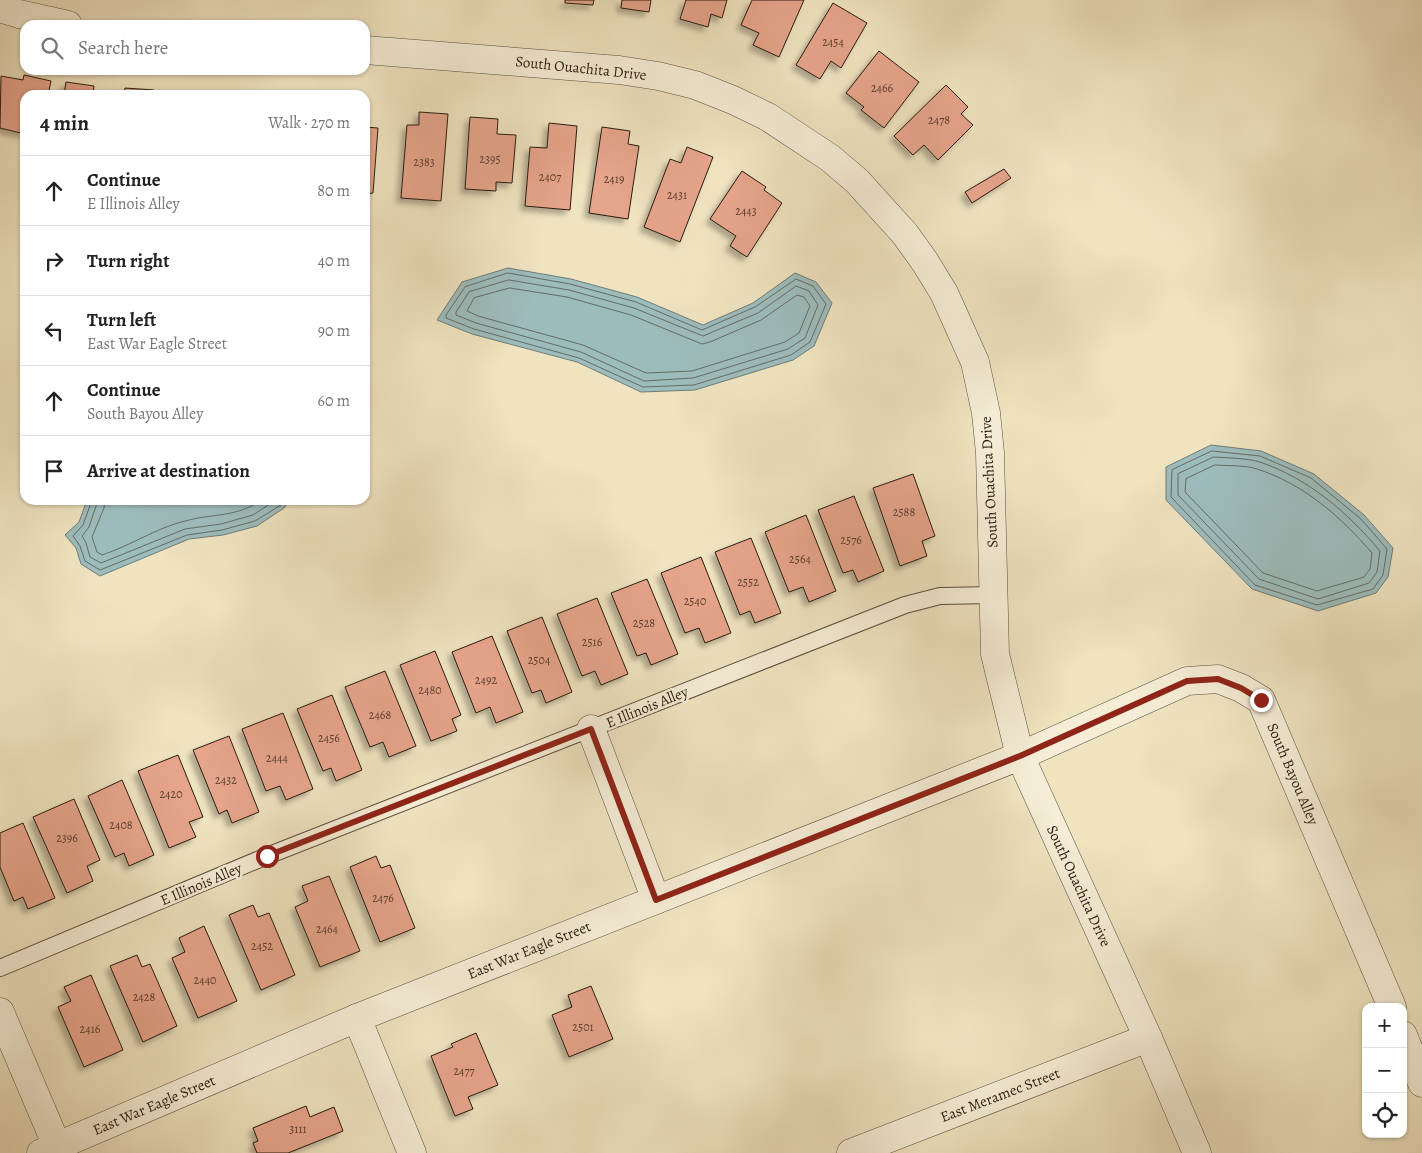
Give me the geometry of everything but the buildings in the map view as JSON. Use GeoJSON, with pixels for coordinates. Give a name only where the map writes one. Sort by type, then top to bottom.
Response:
{"type":"FeatureCollection","features":[{"type":"Feature","properties":{"kind":"street"},"geometry":{"type":"LineString","coordinates":[[0,8],[46,20]]}},
{"type":"Feature","properties":{"kind":"street","name":"South Ouachita Drive"},"geometry":{"type":"LineString","coordinates":[[370,50],[619,70],[658,76],[695,85],[768,117],[830,158],[857,181],[895,222],[925,262],[944,293],[975,362],[986,412],[990,453],[995,654],[1020,756],[1148,1038],[1197,1153]]}},
{"type":"Feature","properties":{"kind":"street","name":"South Bayou Alley"},"geometry":{"type":"LineString","coordinates":[[1020,756],[1187,681],[1218,679],[1241,688],[1261,700],[1390,1003]]}},
{"type":"Feature","properties":{"kind":"street"},"geometry":{"type":"LineString","coordinates":[[591,729],[656,900]]}},
{"type":"Feature","properties":{"kind":"street","name":"East War Eagle Street"},"geometry":{"type":"LineString","coordinates":[[49,1150],[357,1018],[1020,756]]}},
{"type":"Feature","properties":{"kind":"street"},"geometry":{"type":"LineString","coordinates":[[0,1012],[49,1150]]}},
{"type":"Feature","properties":{"kind":"street"},"geometry":{"type":"LineString","coordinates":[[357,1018],[412,1153]]}},
{"type":"Feature","properties":{"kind":"street","name":"East Meramec Street"},"geometry":{"type":"LineString","coordinates":[[851,1153],[1148,1038]]}},
{"type":"Feature","properties":{"kind":"street"},"geometry":{"type":"LineString","coordinates":[[1407,1045],[1422,1083]]}},
{"type":"Feature","properties":{"kind":"lane","name":"E Illinois Alley"},"geometry":{"type":"LineString","coordinates":[[0,968],[267,856],[905,605],[940,596],[994,595]]}},
{"type":"Feature","properties":{"kind":"water"},"geometry":{"type":"Polygon","coordinates":[[[508,268],[571,279],[637,297],[703,325],[753,303],[795,273],[816,282],[832,303],[814,346],[793,360],[695,390],[641,392],[577,362],[472,334],[437,320],[462,282],[508,268]]]}},
{"type":"Feature","properties":{"kind":"water"},"geometry":{"type":"Polygon","coordinates":[[[1211,445],[1261,451],[1314,474],[1364,515],[1393,548],[1388,577],[1376,593],[1318,611],[1252,589],[1166,500],[1166,467],[1211,445]]]}},
{"type":"Feature","properties":{"kind":"water"},"geometry":{"type":"Polygon","coordinates":[[[85,505],[286,505],[257,526],[223,535],[189,539],[100,576],[81,564],[76,548],[65,535],[79,522],[85,505]]]}},
{"type":"Feature","properties":{"kind":"route"},"geometry":{"type":"LineString","coordinates":[[267,856],[591,729],[656,900],[1020,756],[1187,681],[1218,679],[1241,688],[1261,700]]}}]}
